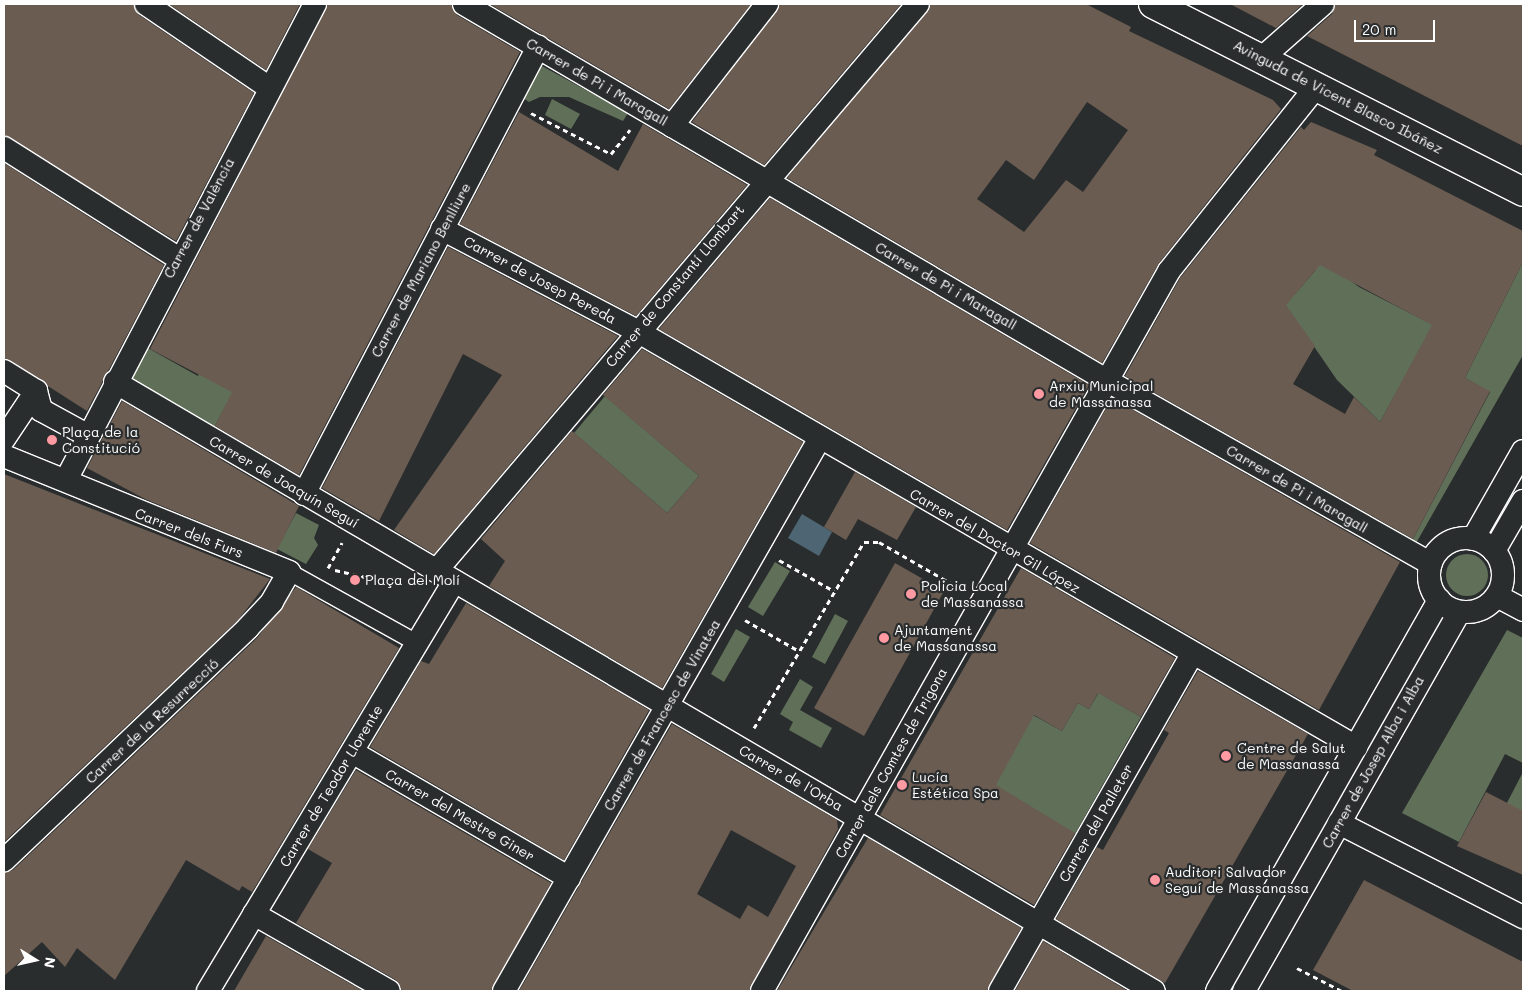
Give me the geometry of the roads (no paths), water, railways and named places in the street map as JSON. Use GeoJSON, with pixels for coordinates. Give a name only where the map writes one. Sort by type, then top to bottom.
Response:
{"type":"FeatureCollection","features":[{"type":"Feature","properties":{"kind":"street"},"geometry":{"type":"LineString","coordinates":[[146,4],[268,86]]}},
{"type":"Feature","properties":{"kind":"street","name":"Carrer de Pi i Maragall"},"geometry":{"type":"LineString","coordinates":[[464,4],[1106,380],[1431,564]]}},
{"type":"Feature","properties":{"kind":"street"},"geometry":{"type":"LineString","coordinates":[[672,126],[767,4]]}},
{"type":"Feature","properties":{"kind":"street","name":"Carrer de Constantí Llombart"},"geometry":{"type":"LineString","coordinates":[[445,576],[637,331],[918,4]]}},
{"type":"Feature","properties":{"kind":"street","name":"Avinguda de Vicent Blasco Ibáñez"},"geometry":{"type":"LineString","coordinates":[[1153,4],[1523,192]]}},
{"type":"Feature","properties":{"kind":"street"},"geometry":{"type":"LineString","coordinates":[[1262,58],[1323,4]]}},
{"type":"Feature","properties":{"kind":"street","name":"Carrer de València"},"geometry":{"type":"LineString","coordinates":[[87,435],[312,5]]}},
{"type":"Feature","properties":{"kind":"street","name":"Carrer de Mariano Benlliure"},"geometry":{"type":"LineString","coordinates":[[304,494],[538,47]]}},
{"type":"Feature","properties":{"kind":"street","name":"Carrer dels Comtes de Trigona"},"geometry":{"type":"LineString","coordinates":[[762,991],[1106,380],[1184,246],[1316,87]]}},
{"type":"Feature","properties":{"kind":"street"},"geometry":{"type":"LineString","coordinates":[[4,148],[178,258]]}},
{"type":"Feature","properties":{"kind":"street","name":"Carrer de Josep Pereda"},"geometry":{"type":"LineString","coordinates":[[442,229],[637,331]]}},
{"type":"Feature","properties":{"kind":"street","name":"Carrer del Doctor Gil López"},"geometry":{"type":"LineString","coordinates":[[637,331],[1010,550],[1192,655],[1356,746]]}},
{"type":"Feature","properties":{"kind":"street"},"geometry":{"type":"LineString","coordinates":[[4,371],[36,391],[41,410],[87,435],[67,478],[4,456]]}},
{"type":"Feature","properties":{"kind":"street","name":"Carrer de Joaquín Seguí"},"geometry":{"type":"LineString","coordinates":[[114,382],[445,576]]}},
{"type":"Feature","properties":{"kind":"street"},"geometry":{"type":"LineString","coordinates":[[4,439],[36,391]]}},
{"type":"Feature","properties":{"kind":"street","name":"Carrer de Francesc de Vinatea"},"geometry":{"type":"LineString","coordinates":[[504,991],[820,438]]}},
{"type":"Feature","properties":{"kind":"street"},"geometry":{"type":"LineString","coordinates":[[1473,539],[1523,451]]}},
{"type":"Feature","properties":{"kind":"street","name":"Carrer dels Furs"},"geometry":{"type":"LineString","coordinates":[[67,478],[90,494],[294,574]]}},
{"type":"Feature","properties":{"kind":"street"},"geometry":{"type":"LineString","coordinates":[[1494,551],[1523,501]]}},
{"type":"Feature","properties":{"kind":"street"},"geometry":{"type":"LineString","coordinates":[[1473,539],[1494,551],[1503,573],[1497,596],[1480,610],[1459,612],[1439,600],[1430,582],[1431,564],[1444,546],[1473,539]]}},
{"type":"Feature","properties":{"kind":"street"},"geometry":{"type":"LineString","coordinates":[[294,574],[417,643]]}},
{"type":"Feature","properties":{"kind":"street","name":"Carrer de la Resurrecció"},"geometry":{"type":"LineString","coordinates":[[4,860],[242,635],[294,574]]}},
{"type":"Feature","properties":{"kind":"street","name":"Carrer de Teodor Llorente"},"geometry":{"type":"LineString","coordinates":[[208,991],[417,643],[445,576]]}},
{"type":"Feature","properties":{"kind":"street","name":"Carrer de l'Orba"},"geometry":{"type":"LineString","coordinates":[[445,576],[1154,991]]}},
{"type":"Feature","properties":{"kind":"street"},"geometry":{"type":"LineString","coordinates":[[1497,596],[1523,610]]}},
{"type":"Feature","properties":{"kind":"street","name":"Carrer de Josep Alba i Alba"},"geometry":{"type":"LineString","coordinates":[[1218,991],[1439,600]]}},
{"type":"Feature","properties":{"kind":"street","name":"Carrer de Josep Alba i Alba"},"geometry":{"type":"LineString","coordinates":[[1244,991],[1459,612]]}},
{"type":"Feature","properties":{"kind":"street","name":"Carrer del Palleter"},"geometry":{"type":"LineString","coordinates":[[1000,991],[1192,655]]}},
{"type":"Feature","properties":{"kind":"street","name":"Carrer del Mestre Giner"},"geometry":{"type":"LineString","coordinates":[[352,752],[569,878]]}},
{"type":"Feature","properties":{"kind":"street"},"geometry":{"type":"LineString","coordinates":[[1339,823],[1523,917]]}},
{"type":"Feature","properties":{"kind":"street"},"geometry":{"type":"LineString","coordinates":[[254,914],[389,991]]}},
{"type":"Feature","properties":{"kind":"water"},"geometry":{"type":"Polygon","coordinates":[[[802,514],[832,532],[819,556],[788,538],[802,514]]]}},
{"type":"Feature","properties":{"kind":"place","name":"Arxiu Municipal de Massanassa"},"geometry":{"type":"Point","coordinates":[1039,394]}},
{"type":"Feature","properties":{"kind":"place","name":"Plaça de la Constitució"},"geometry":{"type":"Point","coordinates":[52,440]}},
{"type":"Feature","properties":{"kind":"place","name":"Plaça del Molí"},"geometry":{"type":"Point","coordinates":[355,580]}},
{"type":"Feature","properties":{"kind":"place","name":"Policia Local de Massanassa"},"geometry":{"type":"Point","coordinates":[911,594]}},
{"type":"Feature","properties":{"kind":"place","name":"Ajuntament de Massanassa"},"geometry":{"type":"Point","coordinates":[884,638]}},
{"type":"Feature","properties":{"kind":"place","name":"Centre de Salut de Massanassa"},"geometry":{"type":"Point","coordinates":[1226,756]}},
{"type":"Feature","properties":{"kind":"place","name":"Lucía Estética Spa"},"geometry":{"type":"Point","coordinates":[902,785]}},
{"type":"Feature","properties":{"kind":"place","name":"Auditori Salvador Seguí de Massanassa"},"geometry":{"type":"Point","coordinates":[1155,880]}}]}
